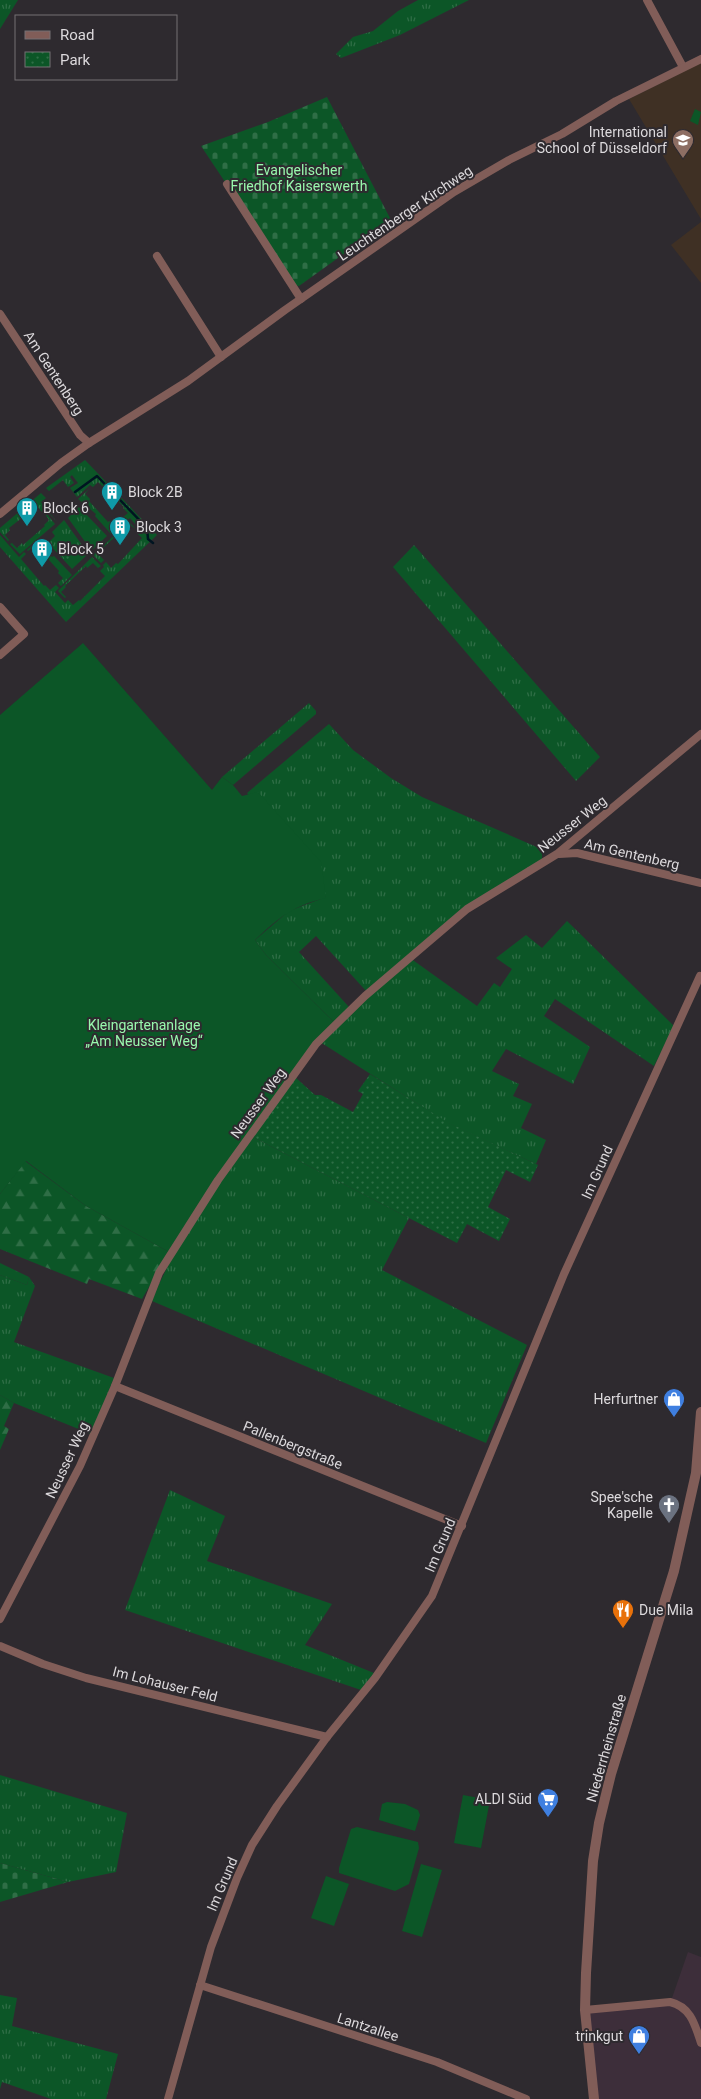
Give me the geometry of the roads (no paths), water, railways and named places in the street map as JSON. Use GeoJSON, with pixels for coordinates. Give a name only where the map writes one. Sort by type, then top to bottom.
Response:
{"type":"FeatureCollection","features":[{"type":"Feature","properties":{"kind":"street"},"geometry":{"type":"LineString","coordinates":[[647,0],[683,67]]}},
{"type":"Feature","properties":{"kind":"street","name":"Leuchtenberger Kirchweg"},"geometry":{"type":"LineString","coordinates":[[0,514],[61,463],[89,443],[188,381],[454,192],[509,160],[562,134],[616,101],[701,59]]}},
{"type":"Feature","properties":{"kind":"street"},"geometry":{"type":"LineString","coordinates":[[227,184],[301,299]]}},
{"type":"Feature","properties":{"kind":"street"},"geometry":{"type":"LineString","coordinates":[[157,256],[221,357]]}},
{"type":"Feature","properties":{"kind":"street","name":"Am Gentenberg"},"geometry":{"type":"LineString","coordinates":[[0,314],[80,435],[89,443]]}},
{"type":"Feature","properties":{"kind":"street"},"geometry":{"type":"LineString","coordinates":[[0,607],[24,634],[0,655]]}},
{"type":"Feature","properties":{"kind":"street","name":"Neusser Weg"},"geometry":{"type":"LineString","coordinates":[[0,1619],[80,1466],[115,1386],[159,1273],[218,1180],[316,1044],[365,996],[467,909],[557,854],[701,734]]}},
{"type":"Feature","properties":{"kind":"street","name":"Am Gentenberg"},"geometry":{"type":"LineString","coordinates":[[557,854],[577,853],[701,883]]}},
{"type":"Feature","properties":{"kind":"street","name":"Im Grund"},"geometry":{"type":"LineString","coordinates":[[168,2099],[200,1985],[223,1913],[252,1846],[277,1806],[327,1737],[375,1678],[432,1596],[564,1274],[701,975]]}},
{"type":"Feature","properties":{"kind":"street","name":"Pallenbergstraße"},"geometry":{"type":"LineString","coordinates":[[115,1386],[462,1526]]}},
{"type":"Feature","properties":{"kind":"street","name":"Niederrheinstraße"},"geometry":{"type":"LineString","coordinates":[[594,2099],[585,2010],[589,1912],[593,1862],[599,1823],[612,1774],[674,1571],[696,1473],[701,1412]]}},
{"type":"Feature","properties":{"kind":"street","name":"Im Lohauser Feld"},"geometry":{"type":"LineString","coordinates":[[0,1646],[43,1664],[86,1678],[327,1737]]}},
{"type":"Feature","properties":{"kind":"street","name":"Lantzallee"},"geometry":{"type":"LineString","coordinates":[[200,1985],[437,2062],[526,2099]]}},
{"type":"Feature","properties":{"kind":"street"},"geometry":{"type":"LineString","coordinates":[[585,2010],[670,2002],[680,2005],[688,2011],[701,2043]]}},
{"type":"Feature","properties":{"kind":"waterway"},"geometry":{"type":"LineString","coordinates":[[75,492],[97,476],[147,528],[148,539],[153,543]]}},
{"type":"Feature","properties":{"kind":"place","name":"International School of Düsseldorf"},"geometry":{"type":"Point","coordinates":[683,159]}},
{"type":"Feature","properties":{"kind":"place","name":"Block 2B"},"geometry":{"type":"Point","coordinates":[112,511]}},
{"type":"Feature","properties":{"kind":"place","name":"Block 6"},"geometry":{"type":"Point","coordinates":[27,527]}},
{"type":"Feature","properties":{"kind":"place","name":"Block 3"},"geometry":{"type":"Point","coordinates":[120,546]}},
{"type":"Feature","properties":{"kind":"place","name":"Block 5"},"geometry":{"type":"Point","coordinates":[42,568]}},
{"type":"Feature","properties":{"kind":"place","name":"Herfurtner"},"geometry":{"type":"Point","coordinates":[674,1418]}},
{"type":"Feature","properties":{"kind":"place","name":"Spee'sche Kapelle"},"geometry":{"type":"Point","coordinates":[669,1524]}},
{"type":"Feature","properties":{"kind":"place","name":"Due Mila"},"geometry":{"type":"Point","coordinates":[623,1629]}},
{"type":"Feature","properties":{"kind":"place","name":"ALDI Süd"},"geometry":{"type":"Point","coordinates":[548,1818]}},
{"type":"Feature","properties":{"kind":"place","name":"trinkgut"},"geometry":{"type":"Point","coordinates":[639,2055]}},
{"type":"Feature","properties":{"kind":"park label","name":"Evangelischer Friedhof Kaiserswerth"},"geometry":{"type":"Point","coordinates":[299,178]}},
{"type":"Feature","properties":{"kind":"park label","name":"Kleingartenanlage „Am Neusser Weg“"},"geometry":{"type":"Point","coordinates":[144,1034]}}]}
